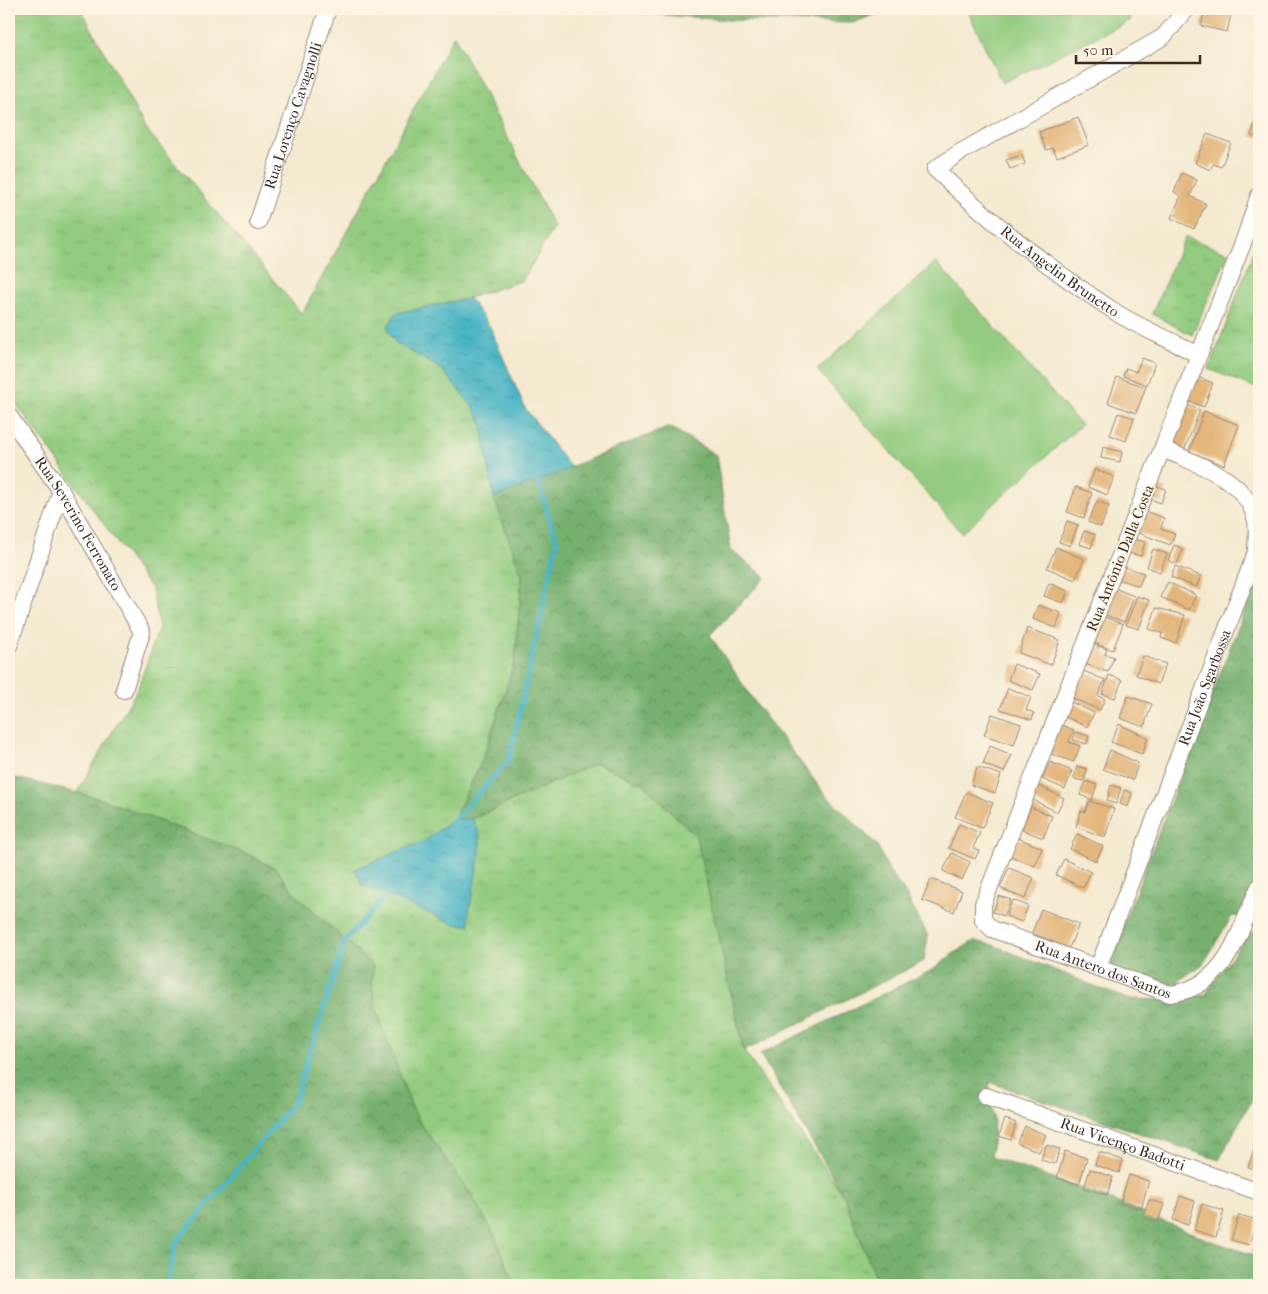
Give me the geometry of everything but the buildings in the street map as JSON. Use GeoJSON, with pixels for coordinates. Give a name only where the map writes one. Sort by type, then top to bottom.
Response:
{"type":"FeatureCollection","features":[{"type":"Feature","properties":{"kind":"street","name":"Rua Lorenço Cavagnolli"},"geometry":{"type":"LineString","coordinates":[[258,222],[328,9]]}},
{"type":"Feature","properties":{"kind":"street","name":"Rua Angelin Brunetto"},"geometry":{"type":"LineString","coordinates":[[1187,9],[1163,38],[959,153],[935,169],[960,193],[1042,260],[1119,314],[1198,355]]}},
{"type":"Feature","properties":{"kind":"street","name":"Rua Antônio Dalla Costa"},"geometry":{"type":"LineString","coordinates":[[983,920],[983,904],[1243,244],[1259,196]]}},
{"type":"Feature","properties":{"kind":"street","name":"Rua Severino Ferronato"},"geometry":{"type":"LineString","coordinates":[[9,416],[61,491],[142,632],[124,690]]}},
{"type":"Feature","properties":{"kind":"street","name":"Rua João Sgarbossa"},"geometry":{"type":"LineString","coordinates":[[1098,968],[1256,552],[1257,522],[1250,503],[1236,485],[1163,449]]}},
{"type":"Feature","properties":{"kind":"street"},"geometry":{"type":"LineString","coordinates":[[9,646],[61,491]]}},
{"type":"Feature","properties":{"kind":"street","name":"Rua Antero dos Santos"},"geometry":{"type":"LineString","coordinates":[[983,920],[992,929],[1170,994],[1188,992],[1201,985],[1216,973],[1259,888]]}},
{"type":"Feature","properties":{"kind":"street","name":"Rua Vicenço Badotti"},"geometry":{"type":"LineString","coordinates":[[986,1096],[1259,1192]]}},
{"type":"Feature","properties":{"kind":"green space"},"geometry":{"type":"Polygon","coordinates":[[[9,9],[81,9],[145,128],[302,314],[454,35],[554,227],[523,280],[469,298],[396,343],[440,368],[474,408],[482,424],[494,498],[522,575],[515,661],[484,756],[454,819],[472,819],[596,763],[642,783],[696,836],[744,1051],[844,1196],[878,1285],[515,1285],[494,1234],[472,1196],[420,1123],[410,1103],[377,1012],[372,987],[373,966],[296,895],[276,869],[247,854],[101,799],[77,793],[138,688],[159,627],[152,590],[9,394],[9,9]]]}},
{"type":"Feature","properties":{"kind":"green space"},"geometry":{"type":"Polygon","coordinates":[[[631,9],[891,9],[852,23],[729,20],[636,13],[631,9]]]}},
{"type":"Feature","properties":{"kind":"green space"},"geometry":{"type":"Polygon","coordinates":[[[967,9],[1126,9],[1131,20],[1002,83],[967,9]]]}},
{"type":"Feature","properties":{"kind":"green space"},"geometry":{"type":"Polygon","coordinates":[[[1259,228],[1259,389],[1209,369],[1252,256],[1259,228]]]}},
{"type":"Feature","properties":{"kind":"green space"},"geometry":{"type":"Polygon","coordinates":[[[1185,237],[1229,253],[1192,335],[1152,314],[1185,237]]]}},
{"type":"Feature","properties":{"kind":"green space"},"geometry":{"type":"Polygon","coordinates":[[[936,262],[1081,425],[962,533],[817,370],[936,262]]]}},
{"type":"Feature","properties":{"kind":"green space"},"geometry":{"type":"Polygon","coordinates":[[[670,427],[716,455],[731,550],[766,577],[710,635],[756,704],[824,793],[877,845],[890,873],[904,891],[928,936],[924,961],[744,1051],[696,836],[642,783],[596,763],[472,819],[454,819],[484,756],[515,661],[522,576],[494,498],[670,427]]]}},
{"type":"Feature","properties":{"kind":"green space"},"geometry":{"type":"Polygon","coordinates":[[[1259,495],[1259,528],[1253,504],[1259,495]]]}},
{"type":"Feature","properties":{"kind":"green space"},"geometry":{"type":"Polygon","coordinates":[[[1259,528],[1259,917],[1232,916],[1203,964],[1171,986],[1104,974],[1254,586],[1259,528]]]}},
{"type":"Feature","properties":{"kind":"green space"},"geometry":{"type":"Polygon","coordinates":[[[9,776],[101,799],[247,854],[276,869],[296,895],[373,966],[372,987],[377,1012],[410,1103],[420,1123],[472,1196],[494,1234],[515,1285],[9,1285],[9,776]]]}},
{"type":"Feature","properties":{"kind":"green space"},"geometry":{"type":"Polygon","coordinates":[[[1259,928],[1259,1086],[1219,1160],[989,1082],[994,1122],[991,1157],[1104,1197],[1209,1240],[1259,1257],[1259,1285],[878,1285],[844,1196],[760,1054],[936,968],[951,955],[974,941],[993,945],[1127,999],[1171,1000],[1205,995],[1244,939],[1259,928]]]}},
{"type":"Feature","properties":{"kind":"water"},"geometry":{"type":"Polygon","coordinates":[[[469,298],[490,327],[525,408],[571,468],[494,498],[482,424],[474,408],[440,368],[396,343],[387,328],[396,313],[469,298]]]}},
{"type":"Feature","properties":{"kind":"water"},"geometry":{"type":"Polygon","coordinates":[[[454,819],[472,819],[480,834],[480,852],[468,918],[470,925],[454,924],[362,885],[355,869],[424,841],[454,819]]]}},
{"type":"Feature","properties":{"kind":"waterway"},"geometry":{"type":"LineString","coordinates":[[451,824],[509,760],[557,542],[536,475]]}},
{"type":"Feature","properties":{"kind":"waterway"},"geometry":{"type":"LineString","coordinates":[[167,1285],[176,1242],[294,1102],[345,941],[390,891]]}}]}
